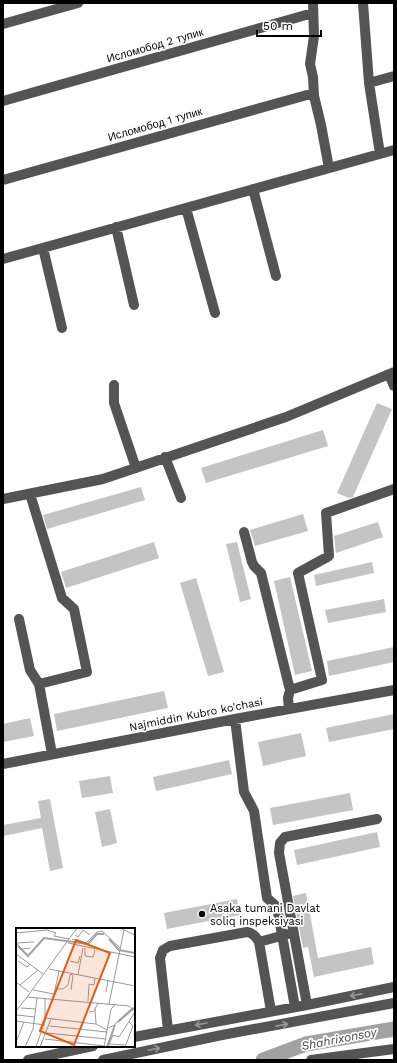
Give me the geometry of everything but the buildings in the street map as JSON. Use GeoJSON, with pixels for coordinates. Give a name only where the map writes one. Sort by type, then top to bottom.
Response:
{"type":"FeatureCollection","features":[{"type":"Feature","properties":{"kind":"street"},"geometry":{"type":"LineString","coordinates":[[3,24],[78,3]]}},
{"type":"Feature","properties":{"kind":"street"},"geometry":{"type":"LineString","coordinates":[[363,3],[369,83],[380,154]]}},
{"type":"Feature","properties":{"kind":"street"},"geometry":{"type":"LineString","coordinates":[[313,8],[314,36],[310,64],[314,92],[330,168]]}},
{"type":"Feature","properties":{"kind":"street","name":"Исломобод 2 тупик"},"geometry":{"type":"LineString","coordinates":[[3,101],[313,8]]}},
{"type":"Feature","properties":{"kind":"street"},"geometry":{"type":"LineString","coordinates":[[369,83],[394,76]]}},
{"type":"Feature","properties":{"kind":"street","name":"Исломобод 1 тупик"},"geometry":{"type":"LineString","coordinates":[[3,180],[314,92]]}},
{"type":"Feature","properties":{"kind":"street"},"geometry":{"type":"LineString","coordinates":[[3,259],[394,150]]}},
{"type":"Feature","properties":{"kind":"street"},"geometry":{"type":"LineString","coordinates":[[253,189],[276,276]]}},
{"type":"Feature","properties":{"kind":"street"},"geometry":{"type":"LineString","coordinates":[[186,208],[215,313]]}},
{"type":"Feature","properties":{"kind":"street"},"geometry":{"type":"LineString","coordinates":[[116,228],[134,305]]}},
{"type":"Feature","properties":{"kind":"street"},"geometry":{"type":"LineString","coordinates":[[43,248],[62,328]]}},
{"type":"Feature","properties":{"kind":"street"},"geometry":{"type":"LineString","coordinates":[[3,500],[103,479],[286,417],[392,373],[394,386]]}},
{"type":"Feature","properties":{"kind":"street"},"geometry":{"type":"LineString","coordinates":[[114,385],[114,403],[136,468]]}},
{"type":"Feature","properties":{"kind":"street"},"geometry":{"type":"LineString","coordinates":[[165,457],[181,498]]}},
{"type":"Feature","properties":{"kind":"street"},"geometry":{"type":"LineString","coordinates":[[290,690],[322,680],[298,573],[329,556],[326,513],[394,489]]}},
{"type":"Feature","properties":{"kind":"street"},"geometry":{"type":"LineString","coordinates":[[30,494],[62,598],[74,609],[87,672],[39,684]]}},
{"type":"Feature","properties":{"kind":"street"},"geometry":{"type":"LineString","coordinates":[[244,532],[252,562],[261,573],[290,690],[288,709]]}},
{"type":"Feature","properties":{"kind":"street"},"geometry":{"type":"LineString","coordinates":[[19,619],[30,670],[39,684],[52,754]]}},
{"type":"Feature","properties":{"kind":"street","name":"Najmiddin Kubro ko'chasi"},"geometry":{"type":"LineString","coordinates":[[3,764],[235,718],[394,690]]}},
{"type":"Feature","properties":{"kind":"street"},"geometry":{"type":"LineString","coordinates":[[235,718],[244,792],[254,811],[267,898],[276,907],[295,1007]]}},
{"type":"Feature","properties":{"kind":"street"},"geometry":{"type":"LineString","coordinates":[[307,1005],[279,853],[280,844],[285,837],[377,819]]}},
{"type":"Feature","properties":{"kind":"street"},"geometry":{"type":"LineString","coordinates":[[168,1030],[160,958],[163,950],[170,946],[247,932],[252,933],[256,936],[259,942],[271,1011]]}},
{"type":"Feature","properties":{"kind":"street"},"geometry":{"type":"LineString","coordinates":[[259,942],[294,933]]}},
{"type":"Feature","properties":{"kind":"street"},"geometry":{"type":"LineString","coordinates":[[135,1037],[307,1005],[394,987]]}},
{"type":"Feature","properties":{"kind":"street"},"geometry":{"type":"LineString","coordinates":[[102,1060],[222,1035],[394,1003]]}},
{"type":"Feature","properties":{"kind":"street"},"geometry":{"type":"LineString","coordinates":[[220,1021],[222,1035]]}},
{"type":"Feature","properties":{"kind":"street"},"geometry":{"type":"LineString","coordinates":[[28,1060],[88,1047]]}},
{"type":"Feature","properties":{"kind":"street"},"geometry":{"type":"LineString","coordinates":[[311,1060],[394,1049]]}},
{"type":"Feature","properties":{"kind":"waterway","name":"Shahrixonsoy"},"geometry":{"type":"LineString","coordinates":[[263,1060],[306,1044],[394,1029]]}},
{"type":"Feature","properties":{"kind":"place","name":"Asaka tumani Davlat soliq inspeksiyasi"},"geometry":{"type":"Point","coordinates":[202,914]}}]}
